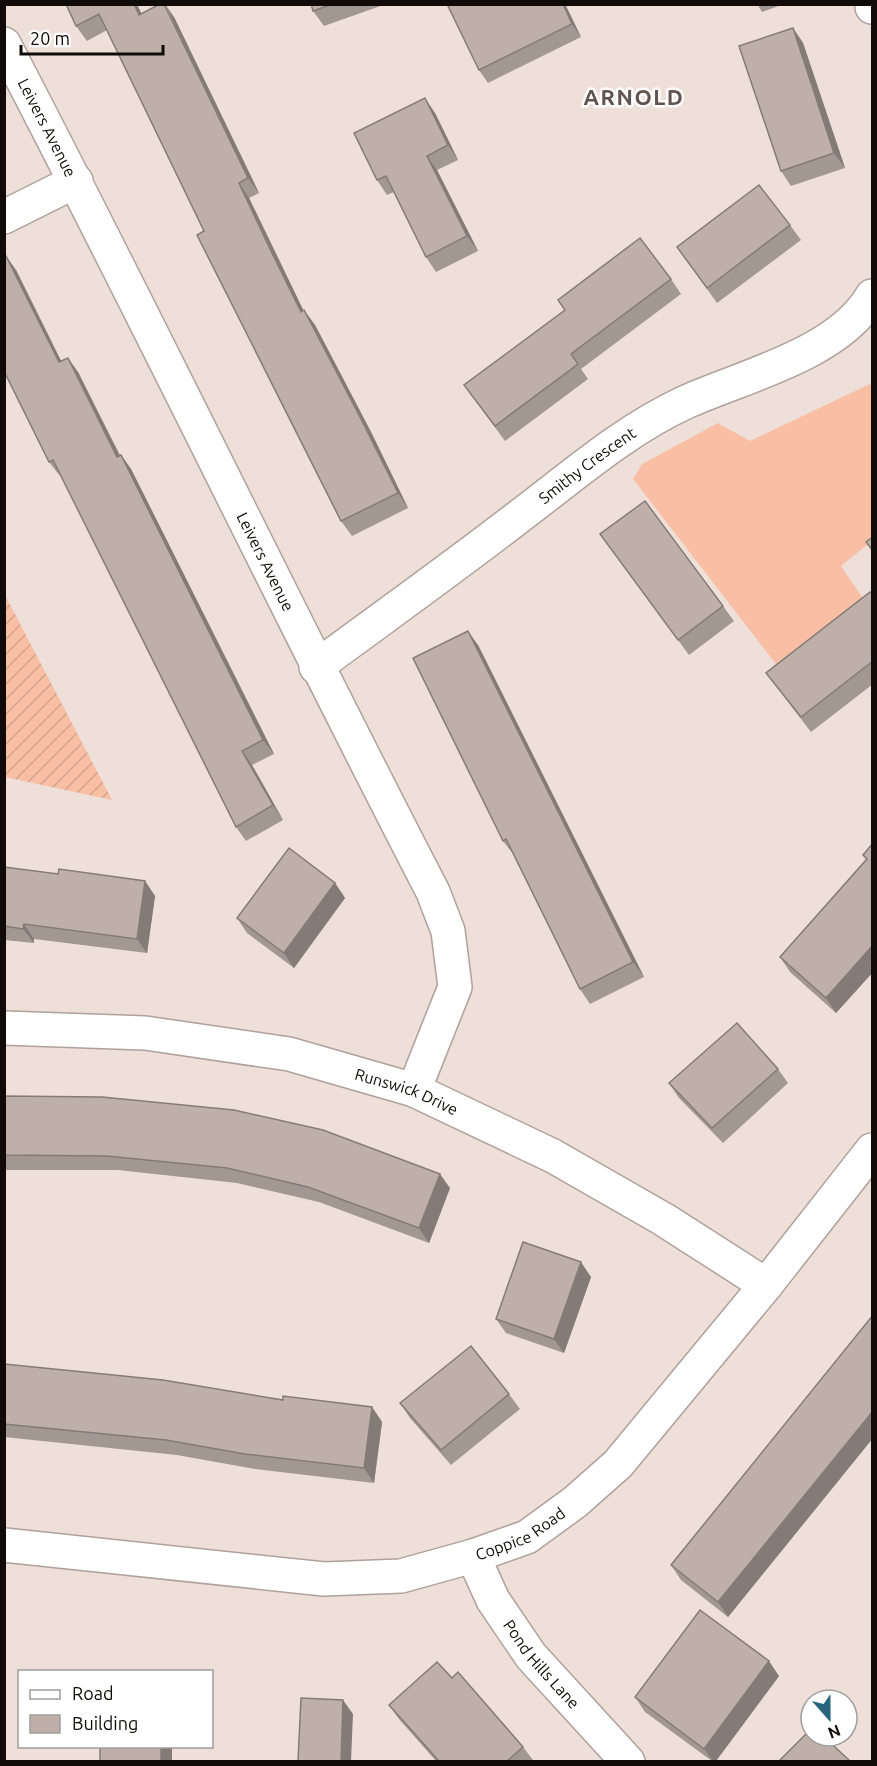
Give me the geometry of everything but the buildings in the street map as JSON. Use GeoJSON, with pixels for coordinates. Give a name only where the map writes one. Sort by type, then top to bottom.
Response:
{"type":"FeatureCollection","features":[{"type":"Feature","properties":{"kind":"street","name":"Leivers Avenue"},"geometry":{"type":"LineString","coordinates":[[4,44],[76,181],[316,667],[433,892],[448,931],[455,987],[414,1090]]}},
{"type":"Feature","properties":{"kind":"street"},"geometry":{"type":"LineString","coordinates":[[4,217],[76,181]]}},
{"type":"Feature","properties":{"kind":"street","name":"Smithy Crescent"},"geometry":{"type":"LineString","coordinates":[[316,667],[627,434],[686,402],[784,364],[847,324],[873,296]]}},
{"type":"Feature","properties":{"kind":"street","name":"Runswick Drive"},"geometry":{"type":"LineString","coordinates":[[4,1028],[145,1034],[289,1054],[414,1090],[553,1156],[663,1219],[766,1285]]}},
{"type":"Feature","properties":{"kind":"street","name":"Coppice Road"},"geometry":{"type":"LineString","coordinates":[[4,1545],[324,1579],[401,1576],[472,1556],[527,1537],[575,1502],[618,1464],[766,1285],[873,1150]]}},
{"type":"Feature","properties":{"kind":"street","name":"Pond Hills Lane"},"geometry":{"type":"LineString","coordinates":[[472,1556],[493,1600],[531,1656],[619,1758]]}},
{"type":"Feature","properties":{"kind":"shaded area"},"geometry":{"type":"Polygon","coordinates":[[[872,383],[872,541],[841,566],[866,603],[779,668],[633,479],[642,464],[718,423],[750,441],[872,383]]]}},
{"type":"Feature","properties":{"kind":"shaded area"},"geometry":{"type":"Polygon","coordinates":[[[5,595],[112,800],[5,777],[5,595]]]}},
{"type":"Feature","properties":{"kind":"district","name":"ARNOLD"},"geometry":{"type":"Point","coordinates":[634,96]}}]}
